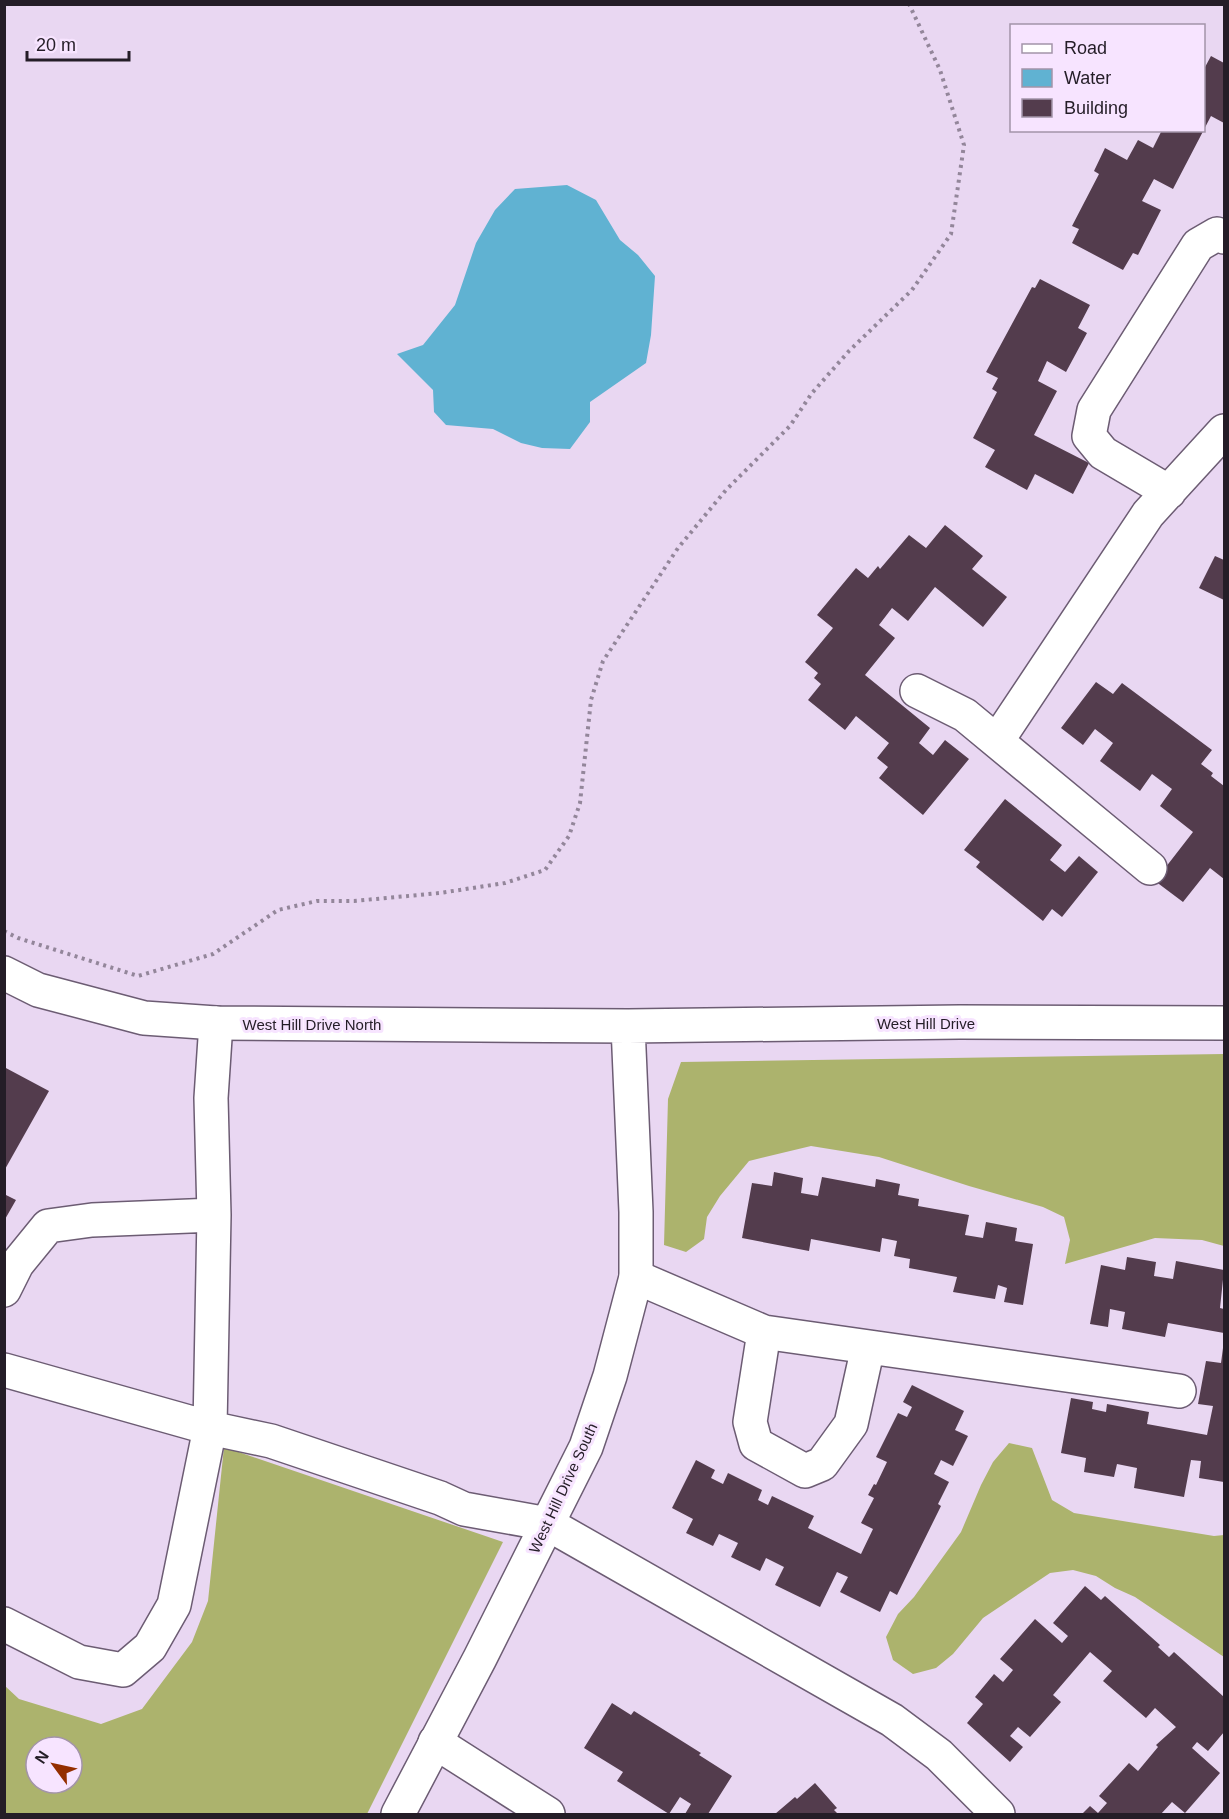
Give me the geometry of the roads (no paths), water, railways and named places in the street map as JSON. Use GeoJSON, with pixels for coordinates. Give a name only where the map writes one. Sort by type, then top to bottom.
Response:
{"type":"FeatureCollection","features":[{"type":"Feature","properties":{"kind":"street"},"geometry":{"type":"LineString","coordinates":[[1169,492],[1103,453],[1089,436],[1094,410],[1198,245],[1217,234],[1224,237]]}},
{"type":"Feature","properties":{"kind":"street"},"geometry":{"type":"LineString","coordinates":[[997,741],[1148,514],[1224,431]]}},
{"type":"Feature","properties":{"kind":"street"},"geometry":{"type":"LineString","coordinates":[[917,691],[965,715],[1150,868]]}},
{"type":"Feature","properties":{"kind":"street","name":"West Hill Drive North"},"geometry":{"type":"LineString","coordinates":[[4,973],[38,990],[144,1018],[216,1023],[628,1026]]}},
{"type":"Feature","properties":{"kind":"street","name":"West Hill Drive"},"geometry":{"type":"LineString","coordinates":[[628,1026],[960,1022],[1224,1023]]}},
{"type":"Feature","properties":{"kind":"street"},"geometry":{"type":"LineString","coordinates":[[4,1624],[79,1662],[123,1670],[150,1647],[174,1605],[210,1428],[214,1215],[211,1098],[216,1023]]}},
{"type":"Feature","properties":{"kind":"street","name":"West Hill Drive South"},"geometry":{"type":"LineString","coordinates":[[398,1815],[586,1447],[610,1376],[636,1277],[636,1212],[628,1026]]}},
{"type":"Feature","properties":{"kind":"street"},"geometry":{"type":"LineString","coordinates":[[4,1290],[17,1264],[48,1226],[92,1220],[214,1215]]}},
{"type":"Feature","properties":{"kind":"street"},"geometry":{"type":"LineString","coordinates":[[636,1277],[764,1332],[1179,1391]]}},
{"type":"Feature","properties":{"kind":"street"},"geometry":{"type":"LineString","coordinates":[[764,1332],[750,1422],[756,1444],[805,1471],[822,1464],[851,1424],[868,1347]]}},
{"type":"Feature","properties":{"kind":"street"},"geometry":{"type":"LineString","coordinates":[[4,1370],[210,1428],[271,1441],[440,1498],[464,1509],[548,1524],[892,1720],[939,1755],[998,1815]]}},
{"type":"Feature","properties":{"kind":"street"},"geometry":{"type":"LineString","coordinates":[[435,1742],[548,1815]]}},
{"type":"Feature","properties":{"kind":"water"},"geometry":{"type":"Polygon","coordinates":[[[567,185],[596,200],[620,240],[638,255],[655,276],[651,335],[646,363],[590,402],[590,422],[570,449],[542,448],[521,443],[493,429],[446,425],[434,412],[433,390],[397,354],[423,345],[455,305],[476,243],[495,210],[515,189],[567,185]]]}}]}
